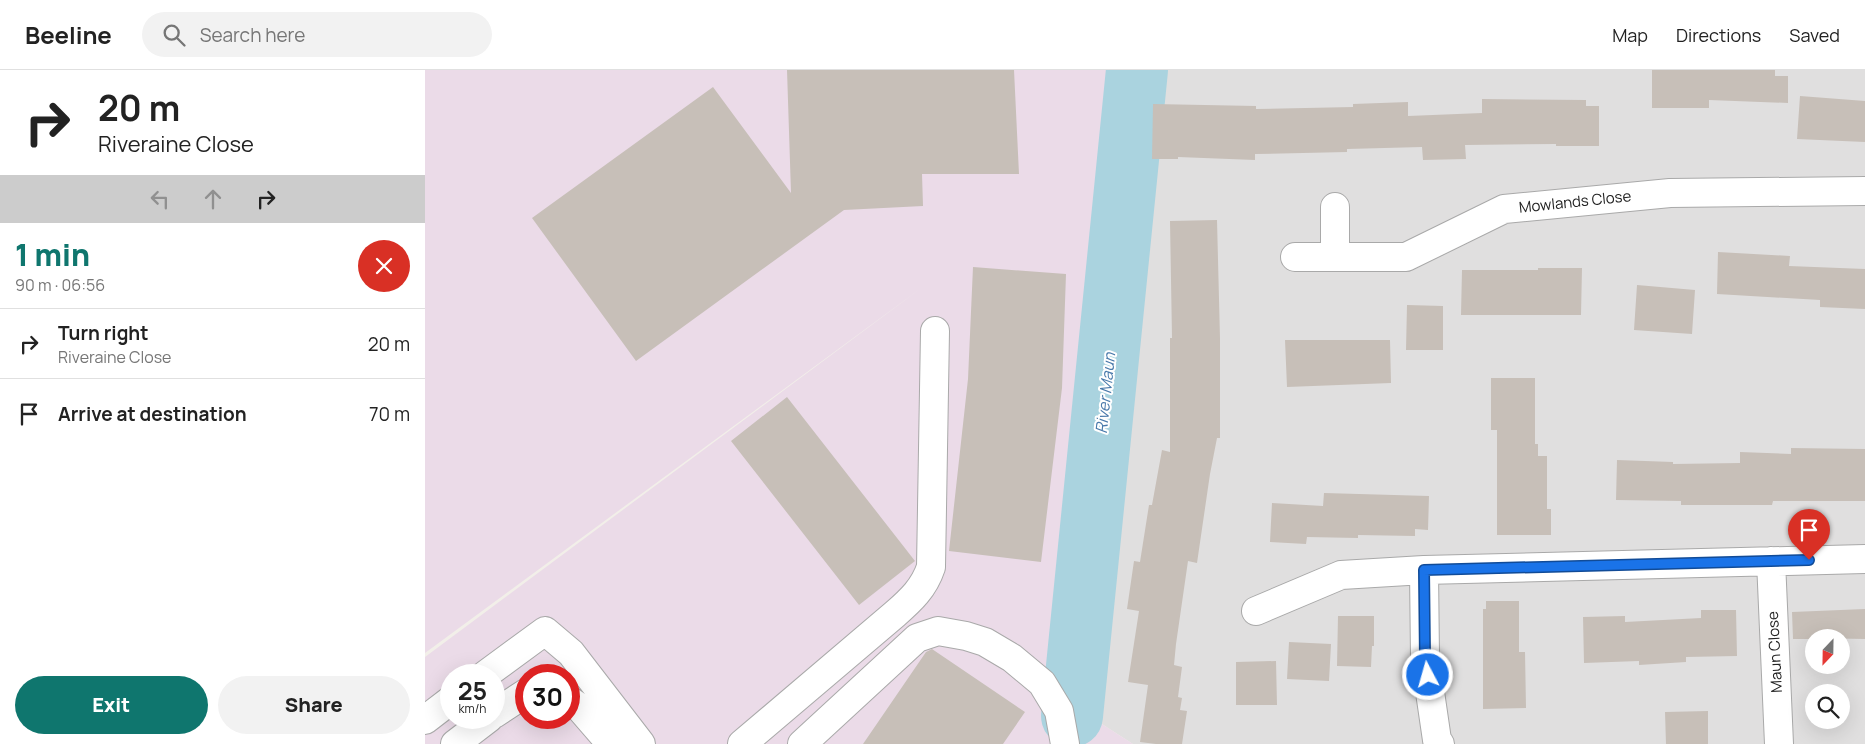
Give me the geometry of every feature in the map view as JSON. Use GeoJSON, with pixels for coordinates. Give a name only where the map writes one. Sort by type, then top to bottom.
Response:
{"type":"FeatureCollection","features":[{"type":"Feature","properties":{"kind":"street","name":"Mowlands Close"},"geometry":{"type":"LineString","coordinates":[[1295,257],[1406,257],[1504,209],[1670,192],[1865,191]]}},
{"type":"Feature","properties":{"kind":"street"},"geometry":{"type":"LineString","coordinates":[[1335,207],[1335,256]]}},
{"type":"Feature","properties":{"kind":"street"},"geometry":{"type":"LineString","coordinates":[[742,744],[895,614],[919,592],[927,580],[931,567],[935,332]]}},
{"type":"Feature","properties":{"kind":"street"},"geometry":{"type":"LineString","coordinates":[[1256,611],[1341,575],[1424,570],[1865,559]]}},
{"type":"Feature","properties":{"kind":"street","name":"Maun Close"},"geometry":{"type":"LineString","coordinates":[[1771,561],[1779,744]]}},
{"type":"Feature","properties":{"kind":"street"},"geometry":{"type":"LineString","coordinates":[[1424,570],[1425,658],[1437,740],[1440,744]]}},
{"type":"Feature","properties":{"kind":"street"},"geometry":{"type":"LineString","coordinates":[[500,664],[545,631],[571,653],[641,744]]}},
{"type":"Feature","properties":{"kind":"street"},"geometry":{"type":"LineString","coordinates":[[802,744],[917,638],[938,631],[985,642],[1012,658],[1042,683],[1059,711],[1065,744]]}},
{"type":"Feature","properties":{"kind":"street"},"geometry":{"type":"LineString","coordinates":[[425,720],[440,708]]}},
{"type":"Feature","properties":{"kind":"street"},"geometry":{"type":"LineString","coordinates":[[580,708],[611,744]]}},
{"type":"Feature","properties":{"kind":"street"},"geometry":{"type":"LineString","coordinates":[[455,744],[475,729]]}},
{"type":"Feature","properties":{"kind":"shaded area"},"geometry":{"type":"Polygon","coordinates":[[[425,70],[1110,70],[1109,150],[1080,710],[1133,744],[425,744],[425,657],[924,286],[425,653],[425,70]]]}},
{"type":"Feature","properties":{"kind":"shaded area"},"geometry":{"type":"Polygon","coordinates":[[[1110,70],[1865,70],[1865,744],[1133,744],[1080,710],[1109,150],[1110,70]]]}},
{"type":"Feature","properties":{"kind":"building"},"geometry":{"type":"Polygon","coordinates":[[[787,70],[1014,70],[1019,174],[922,174],[923,206],[844,210],[636,361],[532,218],[713,87],[791,193],[787,70]]]}},
{"type":"Feature","properties":{"kind":"building"},"geometry":{"type":"Polygon","coordinates":[[[1652,70],[1775,70],[1775,76],[1788,76],[1788,103],[1709,100],[1709,108],[1652,108],[1652,70]]]}},
{"type":"Feature","properties":{"kind":"building"},"geometry":{"type":"Polygon","coordinates":[[[1800,96],[1865,101],[1865,142],[1797,139],[1800,96]]]}},
{"type":"Feature","properties":{"kind":"building"},"geometry":{"type":"Polygon","coordinates":[[[1482,99],[1586,100],[1586,106],[1599,106],[1599,146],[1556,146],[1556,144],[1465,145],[1466,159],[1423,160],[1422,147],[1347,149],[1347,152],[1255,154],[1255,160],[1178,157],[1178,159],[1152,159],[1153,104],[1256,106],[1256,109],[1353,107],[1353,104],[1408,102],[1408,116],[1482,113],[1482,99]]]}},
{"type":"Feature","properties":{"kind":"building"},"geometry":{"type":"Polygon","coordinates":[[[1217,220],[1220,438],[1217,438],[1210,474],[1197,563],[1188,561],[1176,644],[1174,665],[1182,667],[1178,697],[1182,698],[1180,710],[1187,711],[1182,744],[1140,742],[1148,685],[1128,682],[1139,611],[1127,609],[1134,561],[1140,562],[1149,505],[1152,505],[1162,450],[1170,452],[1170,338],[1172,338],[1170,221],[1217,220]]]}},
{"type":"Feature","properties":{"kind":"building"},"geometry":{"type":"Polygon","coordinates":[[[1718,252],[1790,256],[1789,266],[1865,269],[1865,309],[1820,307],[1820,300],[1717,294],[1718,252]]]}},
{"type":"Feature","properties":{"kind":"building"},"geometry":{"type":"Polygon","coordinates":[[[973,267],[1066,274],[1062,388],[1041,562],[949,551],[968,379],[973,267]]]}},
{"type":"Feature","properties":{"kind":"building"},"geometry":{"type":"Polygon","coordinates":[[[1538,268],[1582,268],[1581,315],[1461,315],[1462,270],[1538,270],[1538,268]]]}},
{"type":"Feature","properties":{"kind":"building"},"geometry":{"type":"Polygon","coordinates":[[[1637,285],[1695,290],[1692,334],[1634,330],[1637,285]]]}},
{"type":"Feature","properties":{"kind":"building"},"geometry":{"type":"Polygon","coordinates":[[[1407,305],[1443,306],[1443,350],[1406,350],[1407,305]]]}},
{"type":"Feature","properties":{"kind":"building"},"geometry":{"type":"Polygon","coordinates":[[[1285,340],[1390,340],[1391,383],[1287,387],[1285,340]]]}},
{"type":"Feature","properties":{"kind":"building"},"geometry":{"type":"Polygon","coordinates":[[[1491,378],[1535,378],[1535,444],[1538,444],[1538,456],[1547,456],[1547,509],[1551,509],[1551,535],[1497,535],[1497,430],[1491,430],[1491,378]]]}},
{"type":"Feature","properties":{"kind":"building"},"geometry":{"type":"Polygon","coordinates":[[[787,397],[915,561],[859,605],[731,441],[787,397]]]}},
{"type":"Feature","properties":{"kind":"building"},"geometry":{"type":"Polygon","coordinates":[[[1791,448],[1865,449],[1865,501],[1773,501],[1772,505],[1681,505],[1681,501],[1616,500],[1617,460],[1673,462],[1673,464],[1740,463],[1740,452],[1791,454],[1791,448]]]}},
{"type":"Feature","properties":{"kind":"building"},"geometry":{"type":"Polygon","coordinates":[[[1324,493],[1429,496],[1428,530],[1415,529],[1415,536],[1358,535],[1358,538],[1307,537],[1306,544],[1270,542],[1272,503],[1323,506],[1324,493]]]}},
{"type":"Feature","properties":{"kind":"building"},"geometry":{"type":"Polygon","coordinates":[[[1486,601],[1519,601],[1519,652],[1525,652],[1526,708],[1483,709],[1483,609],[1486,609],[1486,601]]]}},
{"type":"Feature","properties":{"kind":"building"},"geometry":{"type":"Polygon","coordinates":[[[1865,609],[1865,639],[1850,639],[1850,629],[1805,629],[1805,639],[1793,639],[1792,612],[1865,609]]]}},
{"type":"Feature","properties":{"kind":"building"},"geometry":{"type":"Polygon","coordinates":[[[1701,610],[1736,610],[1737,656],[1686,657],[1686,662],[1639,665],[1639,661],[1584,663],[1583,617],[1625,616],[1625,622],[1701,618],[1701,610]]]}},
{"type":"Feature","properties":{"kind":"building"},"geometry":{"type":"Polygon","coordinates":[[[1338,616],[1374,616],[1374,646],[1372,646],[1371,667],[1337,666],[1338,616]]]}},
{"type":"Feature","properties":{"kind":"building"},"geometry":{"type":"Polygon","coordinates":[[[1289,642],[1331,644],[1329,681],[1287,679],[1289,642]]]}},
{"type":"Feature","properties":{"kind":"building"},"geometry":{"type":"Polygon","coordinates":[[[932,649],[1025,712],[1003,744],[863,744],[926,652],[932,649]]]}},
{"type":"Feature","properties":{"kind":"building"},"geometry":{"type":"Polygon","coordinates":[[[1276,661],[1277,705],[1236,705],[1236,662],[1276,661]]]}},
{"type":"Feature","properties":{"kind":"building"},"geometry":{"type":"Polygon","coordinates":[[[1708,711],[1708,744],[1666,744],[1665,712],[1708,711]]]}},
{"type":"Feature","properties":{"kind":"waterway","name":"River Maun"},"geometry":{"type":"LineString","coordinates":[[1072,716],[1137,70]]}},
{"type":"Feature","properties":{"kind":"route"},"geometry":{"type":"LineString","coordinates":[[1428,675],[1425,658],[1424,570],[1809,560]]}}]}
